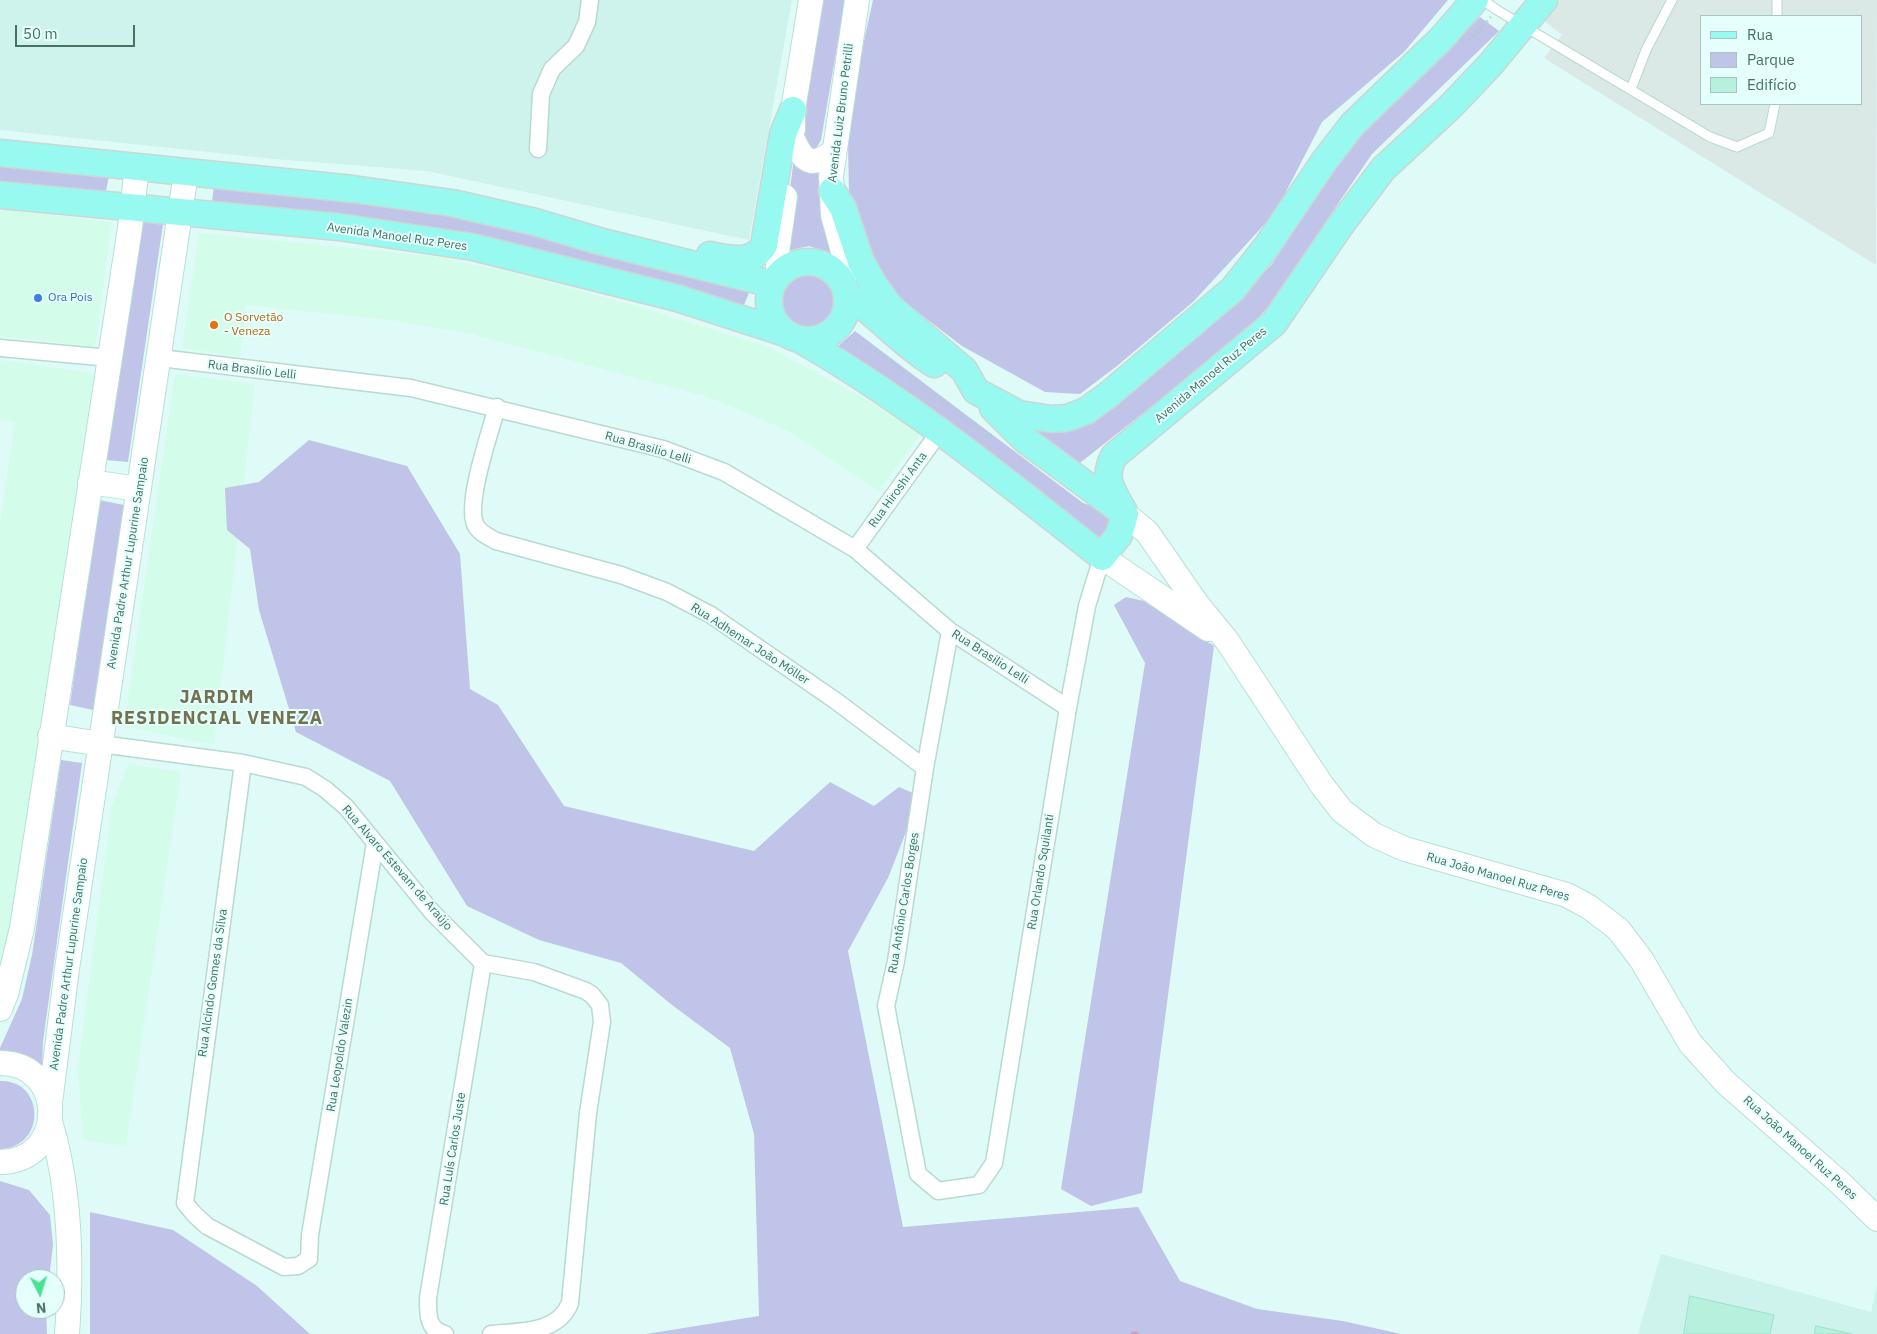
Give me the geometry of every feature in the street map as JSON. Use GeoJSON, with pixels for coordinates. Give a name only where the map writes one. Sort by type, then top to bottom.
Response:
{"type":"FeatureCollection","features":[{"type":"Feature","properties":{"kind":"main road"},"geometry":{"type":"LineString","coordinates":[[776,279],[777,252],[793,139],[793,110],[811,0]]}},
{"type":"Feature","properties":{"kind":"main road","name":"Avenida Luiz Bruno Petrilli"},"geometry":{"type":"LineString","coordinates":[[845,290],[844,255],[833,215],[831,176],[856,0]]}},
{"type":"Feature","properties":{"kind":"main road"},"geometry":{"type":"LineString","coordinates":[[845,290],[845,314],[835,330],[818,339],[792,336],[772,318],[769,309],[769,292],[776,279],[795,264],[814,262],[832,270],[845,290],[922,356],[976,391],[1019,414],[1051,419],[1067,418],[1086,411],[1108,395],[1233,289],[1267,246],[1352,125],[1441,39],[1475,0]]}},
{"type":"Feature","properties":{"kind":"main road","name":"Avenida Manoel Ruz Peres"},"geometry":{"type":"LineString","coordinates":[[1125,514],[1108,481],[1107,468],[1114,456],[1274,323],[1340,226],[1383,169],[1451,106],[1524,26],[1544,0]]}},
{"type":"Feature","properties":{"kind":"main road"},"geometry":{"type":"LineString","coordinates":[[599,241],[625,239],[734,260],[756,254],[764,245],[783,134],[793,110]]}},
{"type":"Feature","properties":{"kind":"main road"},"geometry":{"type":"LineString","coordinates":[[793,139],[800,155],[809,160],[825,159],[834,151]]}},
{"type":"Feature","properties":{"kind":"main road"},"geometry":{"type":"LineString","coordinates":[[37,156],[58,149],[408,183],[452,203]]}},
{"type":"Feature","properties":{"kind":"main road"},"geometry":{"type":"LineString","coordinates":[[0,153],[353,189],[452,203],[535,222],[599,241],[776,279]]}},
{"type":"Feature","properties":{"kind":"main road"},"geometry":{"type":"LineString","coordinates":[[0,1009],[6,994],[22,928],[50,736],[133,207],[137,167]]}},
{"type":"Feature","properties":{"kind":"main road","name":"Avenida Padre Arthur Lupurine Sampaio"},"geometry":{"type":"LineString","coordinates":[[67,1334],[69,1249],[61,1159],[51,1114],[67,969],[160,358],[186,173]]}},
{"type":"Feature","properties":{"kind":"main road"},"geometry":{"type":"LineString","coordinates":[[832,191],[843,208],[860,262],[890,307],[964,370],[976,391],[1024,439],[1125,514],[1119,534],[1102,557]]}},
{"type":"Feature","properties":{"kind":"main road","name":"Avenida Manoel Ruz Peres"},"geometry":{"type":"LineString","coordinates":[[0,195],[339,228],[473,247],[676,298],[792,336],[851,369],[940,431],[1102,557]]}},
{"type":"Feature","properties":{"kind":"main road"},"geometry":{"type":"LineString","coordinates":[[90,482],[139,489]]}},
{"type":"Feature","properties":{"kind":"main road","name":"Rua João Manoel Ruz Peres"},"geometry":{"type":"LineString","coordinates":[[1125,514],[1147,532],[1198,604],[1228,642],[1320,784],[1342,811],[1374,835],[1405,849],[1567,895],[1589,907],[1618,929],[1641,959],[1690,1044],[1726,1083],[1839,1182],[1877,1220]]}},
{"type":"Feature","properties":{"kind":"main road","name":"Rua João Manoel Ruz Peres"},"geometry":{"type":"LineString","coordinates":[[1102,557],[1228,642]]}},
{"type":"Feature","properties":{"kind":"main road"},"geometry":{"type":"LineString","coordinates":[[50,736],[101,744]]}},
{"type":"Feature","properties":{"kind":"main road"},"geometry":{"type":"LineString","coordinates":[[0,1063],[11,1063],[29,1071],[43,1084],[51,1114],[42,1140],[28,1154],[10,1162],[0,1162]]}},
{"type":"Feature","properties":{"kind":"street"},"geometry":{"type":"LineString","coordinates":[[538,149],[541,94],[552,69],[576,46],[587,22],[590,0]]}},
{"type":"Feature","properties":{"kind":"street"},"geometry":{"type":"LineString","coordinates":[[0,348],[110,358]]}},
{"type":"Feature","properties":{"kind":"street","name":"Rua Brasilio Lelli"},"geometry":{"type":"LineString","coordinates":[[160,358],[411,388],[497,407],[663,449],[724,472],[855,549],[950,631],[1068,708]]}},
{"type":"Feature","properties":{"kind":"street","name":"Rua Adhemar João Möller"},"geometry":{"type":"LineString","coordinates":[[497,407],[474,494],[475,524],[484,534],[496,540],[621,575],[667,592],[711,616],[836,701],[925,768]]}},
{"type":"Feature","properties":{"kind":"street","name":"Rua Hiroshi Anta"},"geometry":{"type":"LineString","coordinates":[[855,549],[940,431]]}},
{"type":"Feature","properties":{"kind":"street","name":"Rua Orlando Squilanti"},"geometry":{"type":"LineString","coordinates":[[918,1174],[938,1191],[979,1185],[994,1163],[1068,708],[1087,606],[1102,557]]}},
{"type":"Feature","properties":{"kind":"street","name":"Rua Antônio Carlos Borges"},"geometry":{"type":"LineString","coordinates":[[918,1174],[886,1006],[896,961],[925,768],[950,631]]}},
{"type":"Feature","properties":{"kind":"street","name":"Rua Alvaro Estevam de Araújo"},"geometry":{"type":"LineString","coordinates":[[101,744],[243,763],[306,777],[346,807],[432,912],[483,963]]}},
{"type":"Feature","properties":{"kind":"street","name":"Rua Alcindo Gomes da Silva"},"geometry":{"type":"LineString","coordinates":[[243,763],[185,1202],[207,1226],[280,1265],[294,1267],[302,1264]]}},
{"type":"Feature","properties":{"kind":"street","name":"Rua Leopoldo Valezin"},"geometry":{"type":"LineString","coordinates":[[302,1264],[309,1258],[315,1206],[375,843]]}},
{"type":"Feature","properties":{"kind":"street"},"geometry":{"type":"LineString","coordinates":[[483,963],[541,975],[586,991],[602,1011],[602,1028],[588,1113],[570,1304],[561,1319],[544,1329],[491,1334]]}},
{"type":"Feature","properties":{"kind":"street","name":"Rua Luís Carlos Juste"},"geometry":{"type":"LineString","coordinates":[[442,1333],[429,1320],[428,1298],[483,963]]}},
{"type":"Feature","properties":{"kind":"lane"},"geometry":{"type":"LineString","coordinates":[[1483,0],[1710,137],[1737,147],[1769,133],[1775,105]]}},
{"type":"Feature","properties":{"kind":"lane"},"geometry":{"type":"LineString","coordinates":[[1631,89],[1646,50],[1672,0]]}},
{"type":"Feature","properties":{"kind":"lane"},"geometry":{"type":"LineString","coordinates":[[1777,0],[1777,15]]}},
{"type":"Feature","properties":{"kind":"shaded area"},"geometry":{"type":"Polygon","coordinates":[[[0,0],[792,0],[749,240],[427,171],[274,159],[0,130],[0,0]]]}},
{"type":"Feature","properties":{"kind":"shaded area"},"geometry":{"type":"Polygon","coordinates":[[[1560,0],[1877,0],[1876,265],[1544,58],[1562,35],[1543,20],[1560,0]]]}},
{"type":"Feature","properties":{"kind":"shaded area"},"geometry":{"type":"Polygon","coordinates":[[[0,209],[112,222],[95,347],[0,336],[0,209]]]}},
{"type":"Feature","properties":{"kind":"shaded area"},"geometry":{"type":"Polygon","coordinates":[[[199,233],[432,256],[515,273],[636,306],[768,347],[890,412],[920,434],[879,491],[786,430],[711,398],[472,334],[398,321],[246,305],[240,357],[182,348],[199,233]]]}},
{"type":"Feature","properties":{"kind":"shaded area"},"geometry":{"type":"Polygon","coordinates":[[[0,360],[94,373],[5,956],[0,971],[0,523],[15,422],[0,420],[0,360]]]}},
{"type":"Feature","properties":{"kind":"shaded area"},"geometry":{"type":"Polygon","coordinates":[[[175,374],[255,384],[214,745],[124,726],[175,374]]]}},
{"type":"Feature","properties":{"kind":"shaded area"},"geometry":{"type":"Polygon","coordinates":[[[128,764],[181,772],[126,1146],[83,1140],[78,1069],[112,805],[128,764]]]}},
{"type":"Feature","properties":{"kind":"shaded area"},"geometry":{"type":"Polygon","coordinates":[[[1661,1254],[1871,1312],[1877,1285],[1877,1334],[1638,1334],[1661,1254]]]}},
{"type":"Feature","properties":{"kind":"green space"},"geometry":{"type":"Polygon","coordinates":[[[822,0],[845,0],[821,140],[814,152],[798,139],[822,0]]]}},
{"type":"Feature","properties":{"kind":"green space"},"geometry":{"type":"Polygon","coordinates":[[[873,0],[1448,0],[1404,52],[1322,122],[1275,213],[1194,301],[1117,366],[1080,394],[1045,392],[962,346],[882,285],[849,193],[848,143],[862,50],[873,0]]]}},
{"type":"Feature","properties":{"kind":"green space"},"geometry":{"type":"Polygon","coordinates":[[[1480,17],[1499,31],[1372,154],[1267,308],[1246,332],[1076,466],[1018,424],[1058,433],[1094,420],[1242,295],[1272,264],[1329,174],[1361,134],[1480,17]]]}},
{"type":"Feature","properties":{"kind":"green space"},"geometry":{"type":"Polygon","coordinates":[[[794,158],[819,163],[820,188],[836,255],[809,246],[782,252],[794,158]]]}},
{"type":"Feature","properties":{"kind":"green space"},"geometry":{"type":"Polygon","coordinates":[[[0,164],[109,176],[106,191],[0,181],[0,164]]]}},
{"type":"Feature","properties":{"kind":"green space"},"geometry":{"type":"Polygon","coordinates":[[[214,185],[408,204],[752,285],[742,310],[492,239],[404,223],[212,202],[214,185]]]}},
{"type":"Feature","properties":{"kind":"green space"},"geometry":{"type":"Polygon","coordinates":[[[141,221],[163,224],[128,462],[106,460],[141,221]]]}},
{"type":"Feature","properties":{"kind":"green space"},"geometry":{"type":"Polygon","coordinates":[[[807,271],[824,276],[832,284],[837,301],[832,318],[824,326],[807,331],[790,326],[782,318],[777,301],[782,284],[790,276],[807,271]]]}},
{"type":"Feature","properties":{"kind":"green space"},"geometry":{"type":"Polygon","coordinates":[[[855,331],[1083,503],[1099,508],[1115,519],[1102,539],[1095,537],[914,396],[836,348],[855,331]]]}},
{"type":"Feature","properties":{"kind":"green space"},"geometry":{"type":"Polygon","coordinates":[[[309,440],[407,466],[460,554],[470,689],[498,705],[564,806],[754,851],[830,782],[874,806],[899,787],[913,793],[906,832],[888,878],[848,951],[903,1227],[1138,1207],[1180,1281],[1257,1309],[1343,1321],[1401,1334],[646,1334],[759,1316],[754,1134],[730,1048],[672,1005],[621,963],[539,940],[467,906],[390,781],[296,732],[259,610],[250,549],[227,530],[225,488],[259,482],[309,440]]]}},
{"type":"Feature","properties":{"kind":"green space"},"geometry":{"type":"Polygon","coordinates":[[[99,500],[124,505],[93,710],[70,705],[99,500]]]}},
{"type":"Feature","properties":{"kind":"green space"},"geometry":{"type":"Polygon","coordinates":[[[1126,597],[1144,601],[1214,646],[1142,1193],[1091,1206],[1061,1189],[1145,663],[1114,605],[1126,597]]]}},
{"type":"Feature","properties":{"kind":"green space"},"geometry":{"type":"Polygon","coordinates":[[[61,760],[82,763],[43,1041],[42,1070],[0,1056],[0,1048],[22,999],[32,955],[61,760]]]}},
{"type":"Feature","properties":{"kind":"green space"},"geometry":{"type":"Polygon","coordinates":[[[0,1081],[15,1083],[25,1090],[32,1101],[34,1114],[33,1126],[26,1137],[16,1145],[0,1149],[0,1081]]]}},
{"type":"Feature","properties":{"kind":"green space"},"geometry":{"type":"Polygon","coordinates":[[[0,1181],[29,1190],[50,1215],[53,1245],[50,1269],[15,1269],[15,1319],[46,1319],[47,1334],[0,1334],[0,1181]]]}},
{"type":"Feature","properties":{"kind":"green space"},"geometry":{"type":"Polygon","coordinates":[[[90,1212],[173,1230],[257,1286],[310,1334],[90,1334],[90,1212]]]}},
{"type":"Feature","properties":{"kind":"building"},"geometry":{"type":"Polygon","coordinates":[[[1690,1296],[1774,1315],[1770,1334],[1684,1334],[1690,1296]]]}},
{"type":"Feature","properties":{"kind":"building"},"geometry":{"type":"Polygon","coordinates":[[[1816,1326],[1852,1334],[1815,1334],[1816,1326]]]}},
{"type":"Feature","properties":{"kind":"place","name":"Ora Pois"},"geometry":{"type":"Point","coordinates":[38,298]}},
{"type":"Feature","properties":{"kind":"place","name":"O Sorvetão - Veneza"},"geometry":{"type":"Point","coordinates":[214,325]}},
{"type":"Feature","properties":{"kind":"district","name":"JARDIM RESIDENCIAL VENEZA"},"geometry":{"type":"Point","coordinates":[217,708]}}]}
